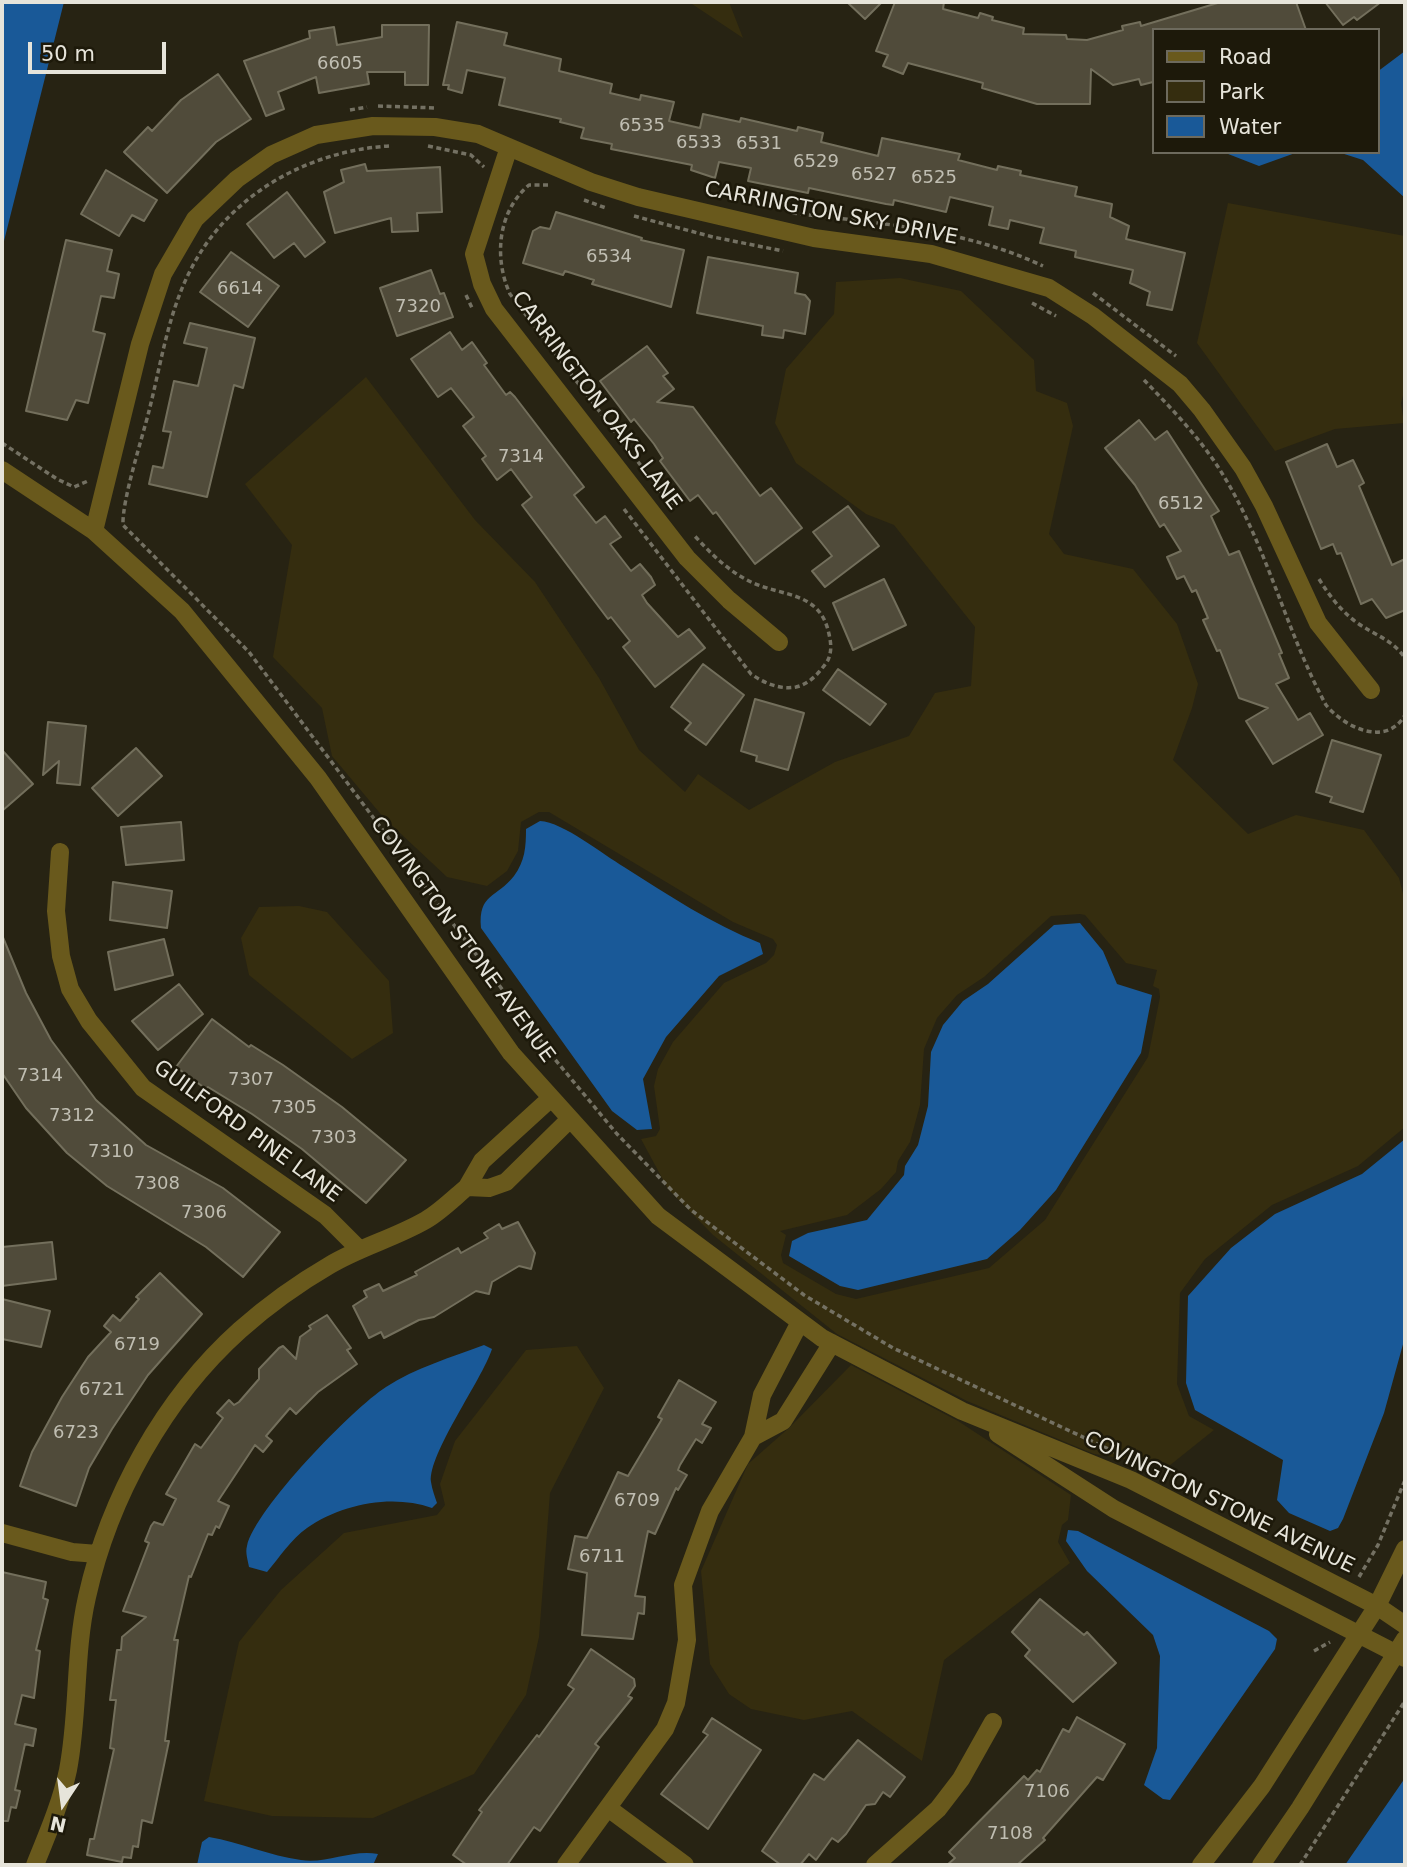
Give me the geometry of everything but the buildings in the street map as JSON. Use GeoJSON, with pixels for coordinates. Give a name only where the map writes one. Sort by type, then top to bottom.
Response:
{"type":"FeatureCollection","features":[{"type":"Feature","properties":{"kind":"street","name":"CARRINGTON SKY DRIVE"},"geometry":{"type":"LineString","coordinates":[[94,531],[140,344],[163,274],[195,219],[237,179],[271,155],[316,135],[373,126],[435,127],[478,134],[591,182],[638,197],[814,238],[931,254],[1049,288],[1093,316],[1180,384],[1202,410],[1243,468],[1259,496],[1318,623],[1371,691]]}},
{"type":"Feature","properties":{"kind":"street","name":"CARRINGTON OAKS LANE"},"geometry":{"type":"LineString","coordinates":[[509,147],[474,254],[482,284],[494,309],[687,558],[729,600],[779,642]]}},
{"type":"Feature","properties":{"kind":"street","name":"COVINGTON STONE AVENUE"},"geometry":{"type":"LineString","coordinates":[[2,470],[94,531],[182,611],[318,778],[511,1053],[657,1216],[832,1343],[962,1411],[1131,1480],[1377,1606],[1405,1625]]}},
{"type":"Feature","properties":{"kind":"street","name":"GUILFORD PINE LANE"},"geometry":{"type":"LineString","coordinates":[[60,852],[56,911],[61,956],[70,989],[89,1021],[144,1088],[325,1215],[360,1250]]}},
{"type":"Feature","properties":{"kind":"street"},"geometry":{"type":"LineString","coordinates":[[35,1865],[68,1771],[87,1599],[99,1554],[140,1458],[173,1406],[239,1331],[268,1308],[330,1265],[427,1219],[467,1188],[482,1161],[551,1098]]}},
{"type":"Feature","properties":{"kind":"street"},"geometry":{"type":"LineString","coordinates":[[467,1188],[489,1188],[506,1182],[570,1119]]}},
{"type":"Feature","properties":{"kind":"street"},"geometry":{"type":"LineString","coordinates":[[566,1865],[665,1729],[676,1703],[687,1640],[682,1585],[710,1511],[752,1437],[762,1395],[800,1322]]}},
{"type":"Feature","properties":{"kind":"street"},"geometry":{"type":"LineString","coordinates":[[752,1437],[783,1421],[832,1343]]}},
{"type":"Feature","properties":{"kind":"street","name":"COVINGTON STONE AVENUE"},"geometry":{"type":"LineString","coordinates":[[962,1411],[1114,1510],[1357,1634],[1402,1650]]}},
{"type":"Feature","properties":{"kind":"street"},"geometry":{"type":"LineString","coordinates":[[2,1533],[72,1552],[99,1554]]}},
{"type":"Feature","properties":{"kind":"street"},"geometry":{"type":"LineString","coordinates":[[1200,1865],[1262,1786],[1377,1606],[1405,1549]]}},
{"type":"Feature","properties":{"kind":"street"},"geometry":{"type":"LineString","coordinates":[[1261,1865],[1402,1650]]}},
{"type":"Feature","properties":{"kind":"street"},"geometry":{"type":"LineString","coordinates":[[875,1865],[938,1809],[961,1779],[993,1722]]}},
{"type":"Feature","properties":{"kind":"street"},"geometry":{"type":"LineString","coordinates":[[608,1808],[685,1865]]}},
{"type":"Feature","properties":{"kind":"path"},"geometry":{"type":"LineString","coordinates":[[347,110],[396,105],[442,109]]}},
{"type":"Feature","properties":{"kind":"path"},"geometry":{"type":"LineString","coordinates":[[400,145],[359,148],[294,169],[247,201],[209,241],[191,269],[166,337],[123,525],[249,652],[553,1057],[624,1143],[691,1210],[804,1295],[893,1348],[1126,1457]]}},
{"type":"Feature","properties":{"kind":"path"},"geometry":{"type":"LineString","coordinates":[[427,146],[471,155],[482,164]]}},
{"type":"Feature","properties":{"kind":"path"},"geometry":{"type":"LineString","coordinates":[[523,174],[529,185],[537,183],[558,189]]}},
{"type":"Feature","properties":{"kind":"path"},"geometry":{"type":"LineString","coordinates":[[578,198],[613,210]]}},
{"type":"Feature","properties":{"kind":"path"},"geometry":{"type":"LineString","coordinates":[[790,213],[934,232],[1012,253],[1052,271]]}},
{"type":"Feature","properties":{"kind":"path"},"geometry":{"type":"LineString","coordinates":[[626,214],[713,237],[786,251]]}},
{"type":"Feature","properties":{"kind":"path"},"geometry":{"type":"LineString","coordinates":[[1084,288],[1106,300],[1185,364]]}},
{"type":"Feature","properties":{"kind":"path"},"geometry":{"type":"LineString","coordinates":[[1028,301],[1057,316]]}},
{"type":"Feature","properties":{"kind":"path"},"geometry":{"type":"LineString","coordinates":[[1139,375],[1175,411],[1220,470],[1248,523],[1326,705],[1339,720],[1357,730],[1389,730],[1405,715]]}},
{"type":"Feature","properties":{"kind":"path"},"geometry":{"type":"LineString","coordinates":[[2,443],[57,479],[74,486],[95,475]]}},
{"type":"Feature","properties":{"kind":"path"},"geometry":{"type":"LineString","coordinates":[[1313,569],[1332,599],[1354,620],[1389,639],[1405,658]]}},
{"type":"Feature","properties":{"kind":"path"},"geometry":{"type":"LineString","coordinates":[[1350,1572],[1362,1578],[1405,1480]]}},
{"type":"Feature","properties":{"kind":"path"},"geometry":{"type":"LineString","coordinates":[[1314,1651],[1329,1642]]}},
{"type":"Feature","properties":{"kind":"path"},"geometry":{"type":"LineString","coordinates":[[1300,1865],[1405,1701]]}},
{"type":"Feature","properties":{"kind":"green space"},"geometry":{"type":"Polygon","coordinates":[[[689,2],[729,2],[743,38],[689,2]]]}},
{"type":"Feature","properties":{"kind":"green space"},"geometry":{"type":"Polygon","coordinates":[[[1228,203],[1405,236],[1405,388],[1401,403],[1404,423],[1335,429],[1275,451],[1197,343],[1228,203]]]}},
{"type":"Feature","properties":{"kind":"green space"},"geometry":{"type":"Polygon","coordinates":[[[900,278],[961,291],[1034,360],[1036,391],[1067,403],[1073,426],[1049,534],[1064,554],[1133,569],[1177,624],[1198,684],[1173,760],[1248,834],[1296,815],[1364,830],[1399,878],[1405,901],[1405,1127],[1358,1166],[1272,1205],[1205,1259],[1180,1293],[1177,1384],[1189,1416],[1214,1430],[1169,1466],[1094,1454],[967,1401],[837,1334],[713,1235],[668,1189],[641,1139],[656,1136],[660,1129],[654,1086],[658,1069],[673,1042],[724,983],[766,963],[774,955],[777,945],[773,939],[733,922],[549,812],[539,812],[521,822],[518,851],[507,871],[487,886],[447,877],[384,818],[332,756],[322,708],[273,657],[292,545],[245,484],[366,377],[475,520],[535,582],[599,678],[639,750],[685,792],[698,774],[749,810],[835,762],[909,736],[935,693],[971,686],[975,627],[894,525],[866,514],[796,463],[775,423],[786,369],[834,314],[836,282],[900,278]],[[1085,915],[1051,916],[984,977],[957,995],[937,1018],[924,1049],[920,1105],[910,1142],[898,1161],[896,1172],[881,1189],[847,1215],[780,1231],[786,1235],[781,1255],[783,1263],[836,1294],[856,1299],[989,1268],[1045,1220],[1148,1057],[1160,997],[1159,989],[1153,986],[1157,970],[1126,963],[1085,915]]]}},
{"type":"Feature","properties":{"kind":"green space"},"geometry":{"type":"Polygon","coordinates":[[[299,906],[327,912],[389,981],[393,1033],[352,1059],[249,975],[241,938],[259,907],[299,906]]]}},
{"type":"Feature","properties":{"kind":"green space"},"geometry":{"type":"Polygon","coordinates":[[[577,1346],[604,1388],[550,1493],[539,1637],[526,1695],[474,1774],[373,1818],[272,1816],[204,1801],[239,1642],[281,1590],[344,1533],[437,1515],[445,1505],[440,1484],[455,1441],[526,1350],[577,1346]]]}},
{"type":"Feature","properties":{"kind":"green space"},"geometry":{"type":"Polygon","coordinates":[[[851,1365],[958,1421],[1071,1495],[1068,1520],[1062,1525],[1058,1542],[1070,1563],[944,1660],[922,1761],[852,1711],[804,1720],[751,1709],[729,1694],[710,1664],[701,1571],[748,1464],[790,1427],[851,1365]]]}},
{"type":"Feature","properties":{"kind":"water"},"geometry":{"type":"Polygon","coordinates":[[[2,2],[64,2],[2,249],[2,2]]]}},
{"type":"Feature","properties":{"kind":"water"},"geometry":{"type":"Polygon","coordinates":[[[1405,51],[1405,198],[1363,160],[1344,154],[1379,154],[1379,70],[1405,51]]]}},
{"type":"Feature","properties":{"kind":"water"},"geometry":{"type":"Polygon","coordinates":[[[1228,154],[1292,154],[1259,166],[1228,154]]]}},
{"type":"Feature","properties":{"kind":"water"},"geometry":{"type":"Polygon","coordinates":[[[540,821],[571,833],[690,908],[760,943],[763,954],[719,976],[666,1037],[643,1079],[652,1129],[637,1130],[612,1111],[481,928],[482,908],[490,897],[514,876],[524,854],[526,829],[540,821]]]}},
{"type":"Feature","properties":{"kind":"water"},"geometry":{"type":"Polygon","coordinates":[[[1080,923],[1103,951],[1117,984],[1152,995],[1141,1053],[1056,1190],[1020,1230],[987,1259],[858,1290],[840,1286],[789,1256],[792,1241],[808,1233],[867,1220],[904,1175],[905,1166],[918,1145],[928,1106],[931,1052],[943,1025],[963,1001],[988,984],[1054,925],[1080,923]]]}},
{"type":"Feature","properties":{"kind":"water"},"geometry":{"type":"Polygon","coordinates":[[[1405,1139],[1405,1337],[1384,1413],[1343,1519],[1338,1528],[1330,1531],[1289,1513],[1277,1500],[1283,1460],[1195,1410],[1186,1383],[1188,1296],[1231,1248],[1275,1214],[1362,1174],[1405,1139]]]}},
{"type":"Feature","properties":{"kind":"water"},"geometry":{"type":"Polygon","coordinates":[[[484,1345],[492,1349],[446,1436],[432,1470],[431,1482],[437,1503],[432,1508],[401,1502],[351,1507],[301,1532],[267,1572],[249,1567],[247,1546],[267,1508],[307,1460],[351,1416],[397,1380],[484,1345]]]}},
{"type":"Feature","properties":{"kind":"water"},"geometry":{"type":"Polygon","coordinates":[[[1068,1530],[1078,1531],[1269,1631],[1277,1639],[1275,1649],[1170,1800],[1163,1799],[1144,1785],[1157,1748],[1160,1656],[1153,1635],[1087,1571],[1066,1541],[1068,1530]]]}},
{"type":"Feature","properties":{"kind":"water"},"geometry":{"type":"Polygon","coordinates":[[[1405,1778],[1405,1865],[1345,1865],[1405,1778]]]}},
{"type":"Feature","properties":{"kind":"water"},"geometry":{"type":"Polygon","coordinates":[[[209,1837],[301,1860],[320,1860],[359,1853],[378,1854],[373,1865],[197,1865],[202,1842],[209,1837]]]}}]}
